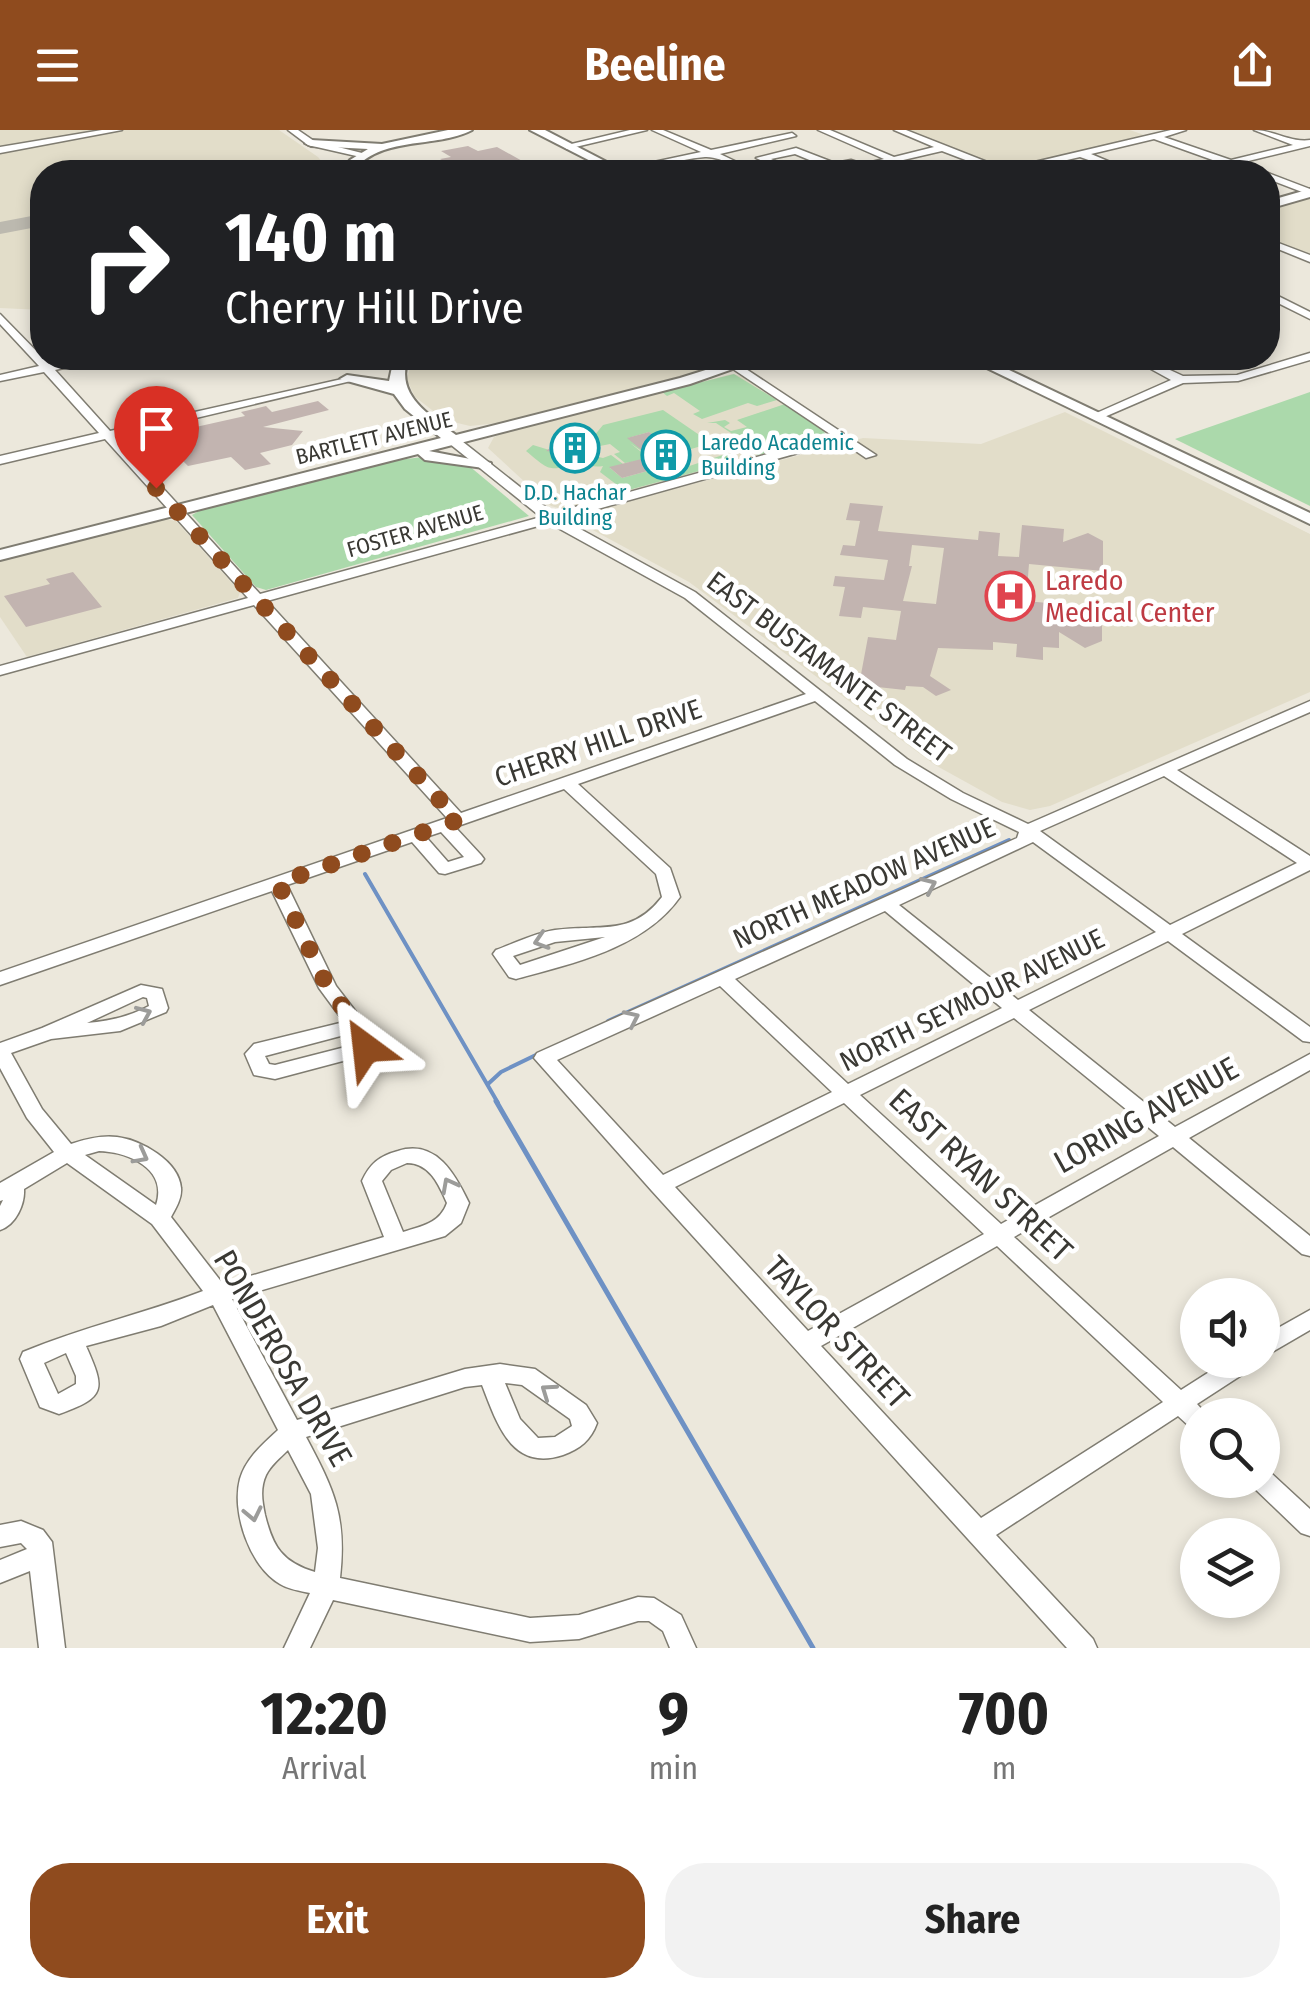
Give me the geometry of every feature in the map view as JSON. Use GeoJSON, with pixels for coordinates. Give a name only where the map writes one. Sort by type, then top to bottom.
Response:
{"type":"FeatureCollection","features":[{"type":"Feature","properties":{"kind":"main road"},"geometry":{"type":"LineString","coordinates":[[356,160],[398,144],[466,130]]}},
{"type":"Feature","properties":{"kind":"main road"},"geometry":{"type":"LineString","coordinates":[[522,130],[591,160]]}},
{"type":"Feature","properties":{"kind":"main road"},"geometry":{"type":"LineString","coordinates":[[536,130],[584,160]]}},
{"type":"Feature","properties":{"kind":"main road"},"geometry":{"type":"LineString","coordinates":[[311,142],[349,147],[398,144]]}},
{"type":"Feature","properties":{"kind":"main road"},"geometry":{"type":"LineString","coordinates":[[311,142],[327,160]]}},
{"type":"Feature","properties":{"kind":"main road"},"geometry":{"type":"LineString","coordinates":[[569,151],[587,160]]}},
{"type":"Feature","properties":{"kind":"main road"},"geometry":{"type":"LineString","coordinates":[[1280,201],[1310,192]]}},
{"type":"Feature","properties":{"kind":"main road"},"geometry":{"type":"LineString","coordinates":[[347,379],[373,370]]}},
{"type":"Feature","properties":{"kind":"main road"},"geometry":{"type":"LineString","coordinates":[[396,370],[394,375],[423,436],[401,454]]}},
{"type":"Feature","properties":{"kind":"main road","name":"BARTLETT AVENUE"},"geometry":{"type":"LineString","coordinates":[[0,555],[725,370]]}},
{"type":"Feature","properties":{"kind":"main road"},"geometry":{"type":"LineString","coordinates":[[999,370],[1310,518]]}},
{"type":"Feature","properties":{"kind":"main road"},"geometry":{"type":"LineString","coordinates":[[1014,370],[1098,415]]}},
{"type":"Feature","properties":{"kind":"main road"},"geometry":{"type":"LineString","coordinates":[[347,379],[374,380],[410,403],[470,427],[510,426]]}},
{"type":"Feature","properties":{"kind":"main road","name":"EAST BUSTAMANTE STREET"},"geometry":{"type":"LineString","coordinates":[[410,403],[454,441]]}},
{"type":"Feature","properties":{"kind":"main road"},"geometry":{"type":"LineString","coordinates":[[401,454],[445,456],[489,469],[485,444],[510,426]]}},
{"type":"Feature","properties":{"kind":"street"},"geometry":{"type":"LineString","coordinates":[[0,150],[118,130]]}},
{"type":"Feature","properties":{"kind":"street"},"geometry":{"type":"LineString","coordinates":[[292,130],[311,142],[364,154]]}},
{"type":"Feature","properties":{"kind":"street"},"geometry":{"type":"LineString","coordinates":[[569,151],[643,130]]}},
{"type":"Feature","properties":{"kind":"street"},"geometry":{"type":"LineString","coordinates":[[656,130],[724,160]]}},
{"type":"Feature","properties":{"kind":"street"},"geometry":{"type":"LineString","coordinates":[[822,130],[893,160],[943,148]]}},
{"type":"Feature","properties":{"kind":"street"},"geometry":{"type":"LineString","coordinates":[[898,130],[974,160]]}},
{"type":"Feature","properties":{"kind":"street"},"geometry":{"type":"LineString","coordinates":[[1137,130],[1223,160]]}},
{"type":"Feature","properties":{"kind":"street"},"geometry":{"type":"LineString","coordinates":[[1055,160],[1182,130]]}},
{"type":"Feature","properties":{"kind":"street"},"geometry":{"type":"LineString","coordinates":[[1258,130],[1307,145]]}},
{"type":"Feature","properties":{"kind":"street"},"geometry":{"type":"LineString","coordinates":[[679,160],[789,132]]}},
{"type":"Feature","properties":{"kind":"street"},"geometry":{"type":"LineString","coordinates":[[1244,160],[1307,145]]}},
{"type":"Feature","properties":{"kind":"street"},"geometry":{"type":"LineString","coordinates":[[766,160],[761,158],[796,151],[819,160]]}},
{"type":"Feature","properties":{"kind":"street"},"geometry":{"type":"LineString","coordinates":[[1081,154],[1097,160]]}},
{"type":"Feature","properties":{"kind":"street"},"geometry":{"type":"LineString","coordinates":[[1280,181],[1310,192]]}},
{"type":"Feature","properties":{"kind":"street"},"geometry":{"type":"LineString","coordinates":[[1280,247],[1310,259]]}},
{"type":"Feature","properties":{"kind":"street"},"geometry":{"type":"LineString","coordinates":[[1280,300],[1310,316]]}},
{"type":"Feature","properties":{"kind":"street"},"geometry":{"type":"LineString","coordinates":[[0,317],[30,350]]}},
{"type":"Feature","properties":{"kind":"street"},"geometry":{"type":"LineString","coordinates":[[1280,365],[1310,356]]}},
{"type":"Feature","properties":{"kind":"street"},"geometry":{"type":"LineString","coordinates":[[0,378],[38,370]]}},
{"type":"Feature","properties":{"kind":"street"},"geometry":{"type":"LineString","coordinates":[[49,370],[256,598],[451,823],[475,858],[446,869],[415,836]]}},
{"type":"Feature","properties":{"kind":"street"},"geometry":{"type":"LineString","coordinates":[[741,370],[870,455]]}},
{"type":"Feature","properties":{"kind":"street"},"geometry":{"type":"LineString","coordinates":[[1161,370],[1181,380]]}},
{"type":"Feature","properties":{"kind":"street"},"geometry":{"type":"LineString","coordinates":[[1098,415],[1140,401],[1181,380],[1238,378],[1265,370]]}},
{"type":"Feature","properties":{"kind":"street"},"geometry":{"type":"LineString","coordinates":[[0,460],[347,379]]}},
{"type":"Feature","properties":{"kind":"street","name":"FOSTER AVENUE"},"geometry":{"type":"LineString","coordinates":[[0,671],[843,437]]}},
{"type":"Feature","properties":{"kind":"street","name":"EAST BUSTAMANTE STREET"},"geometry":{"type":"LineString","coordinates":[[454,441],[549,517],[690,595],[926,778],[1028,830],[1310,1036]]}},
{"type":"Feature","properties":{"kind":"street","name":"CHERRY HILL DRIVE"},"geometry":{"type":"LineString","coordinates":[[0,979],[818,695]]}},
{"type":"Feature","properties":{"kind":"street","name":"NORTH MEADOW AVENUE"},"geometry":{"type":"LineString","coordinates":[[544,1058],[1026,842],[1028,830],[1310,706]]}},
{"type":"Feature","properties":{"kind":"street"},"geometry":{"type":"LineString","coordinates":[[1290,715],[1310,726]]}},
{"type":"Feature","properties":{"kind":"street"},"geometry":{"type":"LineString","coordinates":[[1165,770],[1310,864]]}},
{"type":"Feature","properties":{"kind":"street"},"geometry":{"type":"LineString","coordinates":[[567,783],[664,872],[671,897],[662,913],[638,929],[516,973],[502,954],[553,936],[638,929]]}},
{"type":"Feature","properties":{"kind":"street","name":"NORTH SEYMOUR AVENUE"},"geometry":{"type":"LineString","coordinates":[[659,1186],[1310,864]]}},
{"type":"Feature","properties":{"kind":"street"},"geometry":{"type":"LineString","coordinates":[[278,883],[328,988],[356,1024],[367,1039],[366,1048],[275,1072],[261,1070],[255,1054],[261,1049],[356,1024]]}},
{"type":"Feature","properties":{"kind":"street"},"geometry":{"type":"LineString","coordinates":[[887,904],[1310,1248]]}},
{"type":"Feature","properties":{"kind":"street","name":"EAST RYAN STREET"},"geometry":{"type":"LineString","coordinates":[[721,977],[1180,1405]]}},
{"type":"Feature","properties":{"kind":"street"},"geometry":{"type":"LineString","coordinates":[[0,1050],[49,1033],[140,990],[155,993],[160,1000],[159,1008],[151,1014],[104,1028],[49,1033]]}},
{"type":"Feature","properties":{"kind":"street","name":"PONDEROSA DRIVE"},"geometry":{"type":"LineString","coordinates":[[0,1050],[6,1075],[65,1152],[160,1218],[218,1294],[322,1492],[332,1548],[326,1587],[297,1648]]}},
{"type":"Feature","properties":{"kind":"street","name":"TAYLOR STREET"},"geometry":{"type":"LineString","coordinates":[[544,1058],[1084,1648]]}},
{"type":"Feature","properties":{"kind":"street","name":"LORING AVENUE"},"geometry":{"type":"LineString","coordinates":[[805,1344],[1310,1061]]}},
{"type":"Feature","properties":{"kind":"street"},"geometry":{"type":"LineString","coordinates":[[0,1222],[14,1202],[7,1189],[65,1152],[114,1143],[152,1159],[168,1176],[172,1197],[160,1218]]}},
{"type":"Feature","properties":{"kind":"street"},"geometry":{"type":"LineString","coordinates":[[72,1342],[161,1316],[218,1294],[397,1242],[436,1230],[453,1217],[458,1204],[446,1175],[424,1156],[406,1155],[390,1160],[375,1172],[372,1180],[397,1242]]}},
{"type":"Feature","properties":{"kind":"street"},"geometry":{"type":"LineString","coordinates":[[1280,1338],[1310,1319]]}},
{"type":"Feature","properties":{"kind":"street"},"geometry":{"type":"LineString","coordinates":[[490,1374],[465,1378],[292,1432],[262,1460],[252,1478],[249,1499],[261,1548],[287,1575],[326,1587],[530,1630],[579,1627],[638,1609],[654,1610],[672,1623],[683,1648]]}},
{"type":"Feature","properties":{"kind":"street"},"geometry":{"type":"LineString","coordinates":[[1204,1398],[1226,1378]]}},
{"type":"Feature","properties":{"kind":"street"},"geometry":{"type":"LineString","coordinates":[[978,1533],[1180,1417]]}},
{"type":"Feature","properties":{"kind":"street"},"geometry":{"type":"LineString","coordinates":[[1280,1497],[1310,1525]]}},
{"type":"Feature","properties":{"kind":"street"},"geometry":{"type":"LineString","coordinates":[[0,1536],[13,1531],[29,1533],[39,1542],[52,1648]]}},
{"type":"Feature","properties":{"kind":"street"},"geometry":{"type":"LineString","coordinates":[[0,1572],[40,1555]]}},
{"type":"Feature","properties":{"kind":"shaded area"},"geometry":{"type":"Polygon","coordinates":[[[0,130],[279,130],[320,160],[30,160],[30,309],[0,308],[0,130]]]}},
{"type":"Feature","properties":{"kind":"shaded area"},"geometry":{"type":"Polygon","coordinates":[[[901,130],[1130,130],[1144,135],[1043,160],[978,160],[901,130]]]}},
{"type":"Feature","properties":{"kind":"shaded area"},"geometry":{"type":"Polygon","coordinates":[[[1310,197],[1310,255],[1280,243],[1280,206],[1310,197]]]}},
{"type":"Feature","properties":{"kind":"shaded area"},"geometry":{"type":"Polygon","coordinates":[[[409,370],[703,370],[507,422],[470,426],[445,420],[415,397],[407,380],[409,370]]]}},
{"type":"Feature","properties":{"kind":"shaded area"},"geometry":{"type":"Polygon","coordinates":[[[732,374],[805,416],[827,437],[562,509],[551,506],[488,448],[494,437],[504,433],[732,374]]]}},
{"type":"Feature","properties":{"kind":"shaded area","name":"Laredo Medical Center"},"geometry":{"type":"Polygon","coordinates":[[[1065,412],[1310,534],[1310,692],[1050,806],[1030,810],[1002,802],[935,765],[689,582],[576,521],[575,516],[863,438],[981,444],[1065,412]]]}},
{"type":"Feature","properties":{"kind":"shaded area"},"geometry":{"type":"Polygon","coordinates":[[[165,519],[176,521],[240,592],[238,598],[27,657],[0,617],[0,560],[165,519]]]}},
{"type":"Feature","properties":{"kind":"green space"},"geometry":{"type":"Polygon","coordinates":[[[734,374],[777,400],[757,406],[748,403],[702,419],[693,414],[700,411],[674,393],[667,396],[662,392],[734,374]]]}},
{"type":"Feature","properties":{"kind":"green space"},"geometry":{"type":"Polygon","coordinates":[[[1310,392],[1310,506],[1175,439],[1310,392]]]}},
{"type":"Feature","properties":{"kind":"green space"},"geometry":{"type":"Polygon","coordinates":[[[785,404],[822,428],[827,437],[758,455],[747,450],[764,441],[756,440],[749,445],[716,423],[707,423],[725,420],[730,423],[724,427],[731,431],[747,427],[737,420],[785,404]]]}},
{"type":"Feature","properties":{"kind":"green space"},"geometry":{"type":"Polygon","coordinates":[[[663,410],[711,443],[678,453],[649,432],[628,438],[653,452],[646,454],[630,443],[650,459],[625,463],[614,454],[620,452],[610,444],[600,446],[594,436],[603,425],[663,410]]]}},
{"type":"Feature","properties":{"kind":"green space"},"geometry":{"type":"Polygon","coordinates":[[[533,445],[556,452],[554,459],[566,464],[590,455],[611,455],[623,464],[610,468],[622,478],[670,465],[677,470],[726,454],[736,461],[625,491],[600,472],[603,466],[545,466],[526,451],[533,445]]]}},
{"type":"Feature","properties":{"kind":"green space"},"geometry":{"type":"Polygon","coordinates":[[[431,456],[468,465],[529,516],[266,590],[256,587],[192,515],[398,460],[431,456]]]}},
{"type":"Feature","properties":{"kind":"building"},"geometry":{"type":"Polygon","coordinates":[[[468,146],[478,151],[497,147],[520,160],[442,160],[451,157],[441,151],[468,146]]]}},
{"type":"Feature","properties":{"kind":"building"},"geometry":{"type":"Polygon","coordinates":[[[318,401],[329,410],[263,427],[303,431],[292,445],[260,453],[271,464],[245,470],[231,457],[188,466],[178,456],[188,454],[169,433],[245,416],[241,412],[266,406],[272,412],[318,401]]]}},
{"type":"Feature","properties":{"kind":"building","name":"D.D. Hachar Building"},"geometry":{"type":"Polygon","coordinates":[[[592,432],[590,436],[597,439],[592,447],[595,446],[584,460],[557,465],[561,459],[553,456],[556,452],[546,451],[567,436],[592,432]]]}},
{"type":"Feature","properties":{"kind":"building","name":"Laredo Academic Building"},"geometry":{"type":"Polygon","coordinates":[[[649,432],[688,460],[622,478],[609,467],[650,457],[627,438],[649,432]]]}},
{"type":"Feature","properties":{"kind":"building","name":"Laredo Medical Center"},"geometry":{"type":"Polygon","coordinates":[[[850,503],[883,506],[878,531],[978,540],[979,531],[1000,533],[998,556],[1019,557],[1022,525],[1064,529],[1063,542],[1088,533],[1103,541],[1103,571],[1029,564],[1026,601],[1102,608],[1102,641],[1085,648],[1059,632],[1059,648],[1043,647],[1043,660],[1016,657],[1017,644],[993,642],[993,650],[938,648],[930,676],[951,690],[936,696],[923,687],[906,686],[905,690],[859,685],[868,637],[896,640],[901,611],[863,607],[861,618],[839,616],[845,587],[833,586],[835,576],[884,580],[888,560],[840,555],[843,545],[855,546],[860,521],[846,520],[850,503]],[[912,545],[912,566],[903,601],[936,604],[944,548],[912,545]]]}},
{"type":"Feature","properties":{"kind":"building"},"geometry":{"type":"Polygon","coordinates":[[[73,572],[102,607],[26,627],[4,596],[50,584],[46,579],[73,572]]]}},
{"type":"Feature","properties":{"kind":"waterway"},"geometry":{"type":"LineString","coordinates":[[608,1021],[1009,840]]}},
{"type":"Feature","properties":{"kind":"waterway"},"geometry":{"type":"LineString","coordinates":[[365,874],[498,1103]]}},
{"type":"Feature","properties":{"kind":"waterway"},"geometry":{"type":"LineString","coordinates":[[488,1084],[501,1072],[540,1053]]}},
{"type":"Feature","properties":{"kind":"waterway"},"geometry":{"type":"LineString","coordinates":[[496,1101],[813,1648]]}},
{"type":"Feature","properties":{"kind":"taxiway"},"geometry":{"type":"LineString","coordinates":[[0,228],[30,222]]}},
{"type":"Feature","properties":{"kind":"place","name":"D.D. Hachar Building"},"geometry":{"type":"Point","coordinates":[575,448]}},
{"type":"Feature","properties":{"kind":"place","name":"Laredo Academic Building"},"geometry":{"type":"Point","coordinates":[666,455]}},
{"type":"Feature","properties":{"kind":"place","name":"Laredo Medical Center"},"geometry":{"type":"Point","coordinates":[1010,596]}},
{"type":"Feature","properties":{"kind":"route"},"geometry":{"type":"LineString","coordinates":[[156,488],[458,820],[278,883],[328,988],[367,1039],[366,1048]]}}]}
